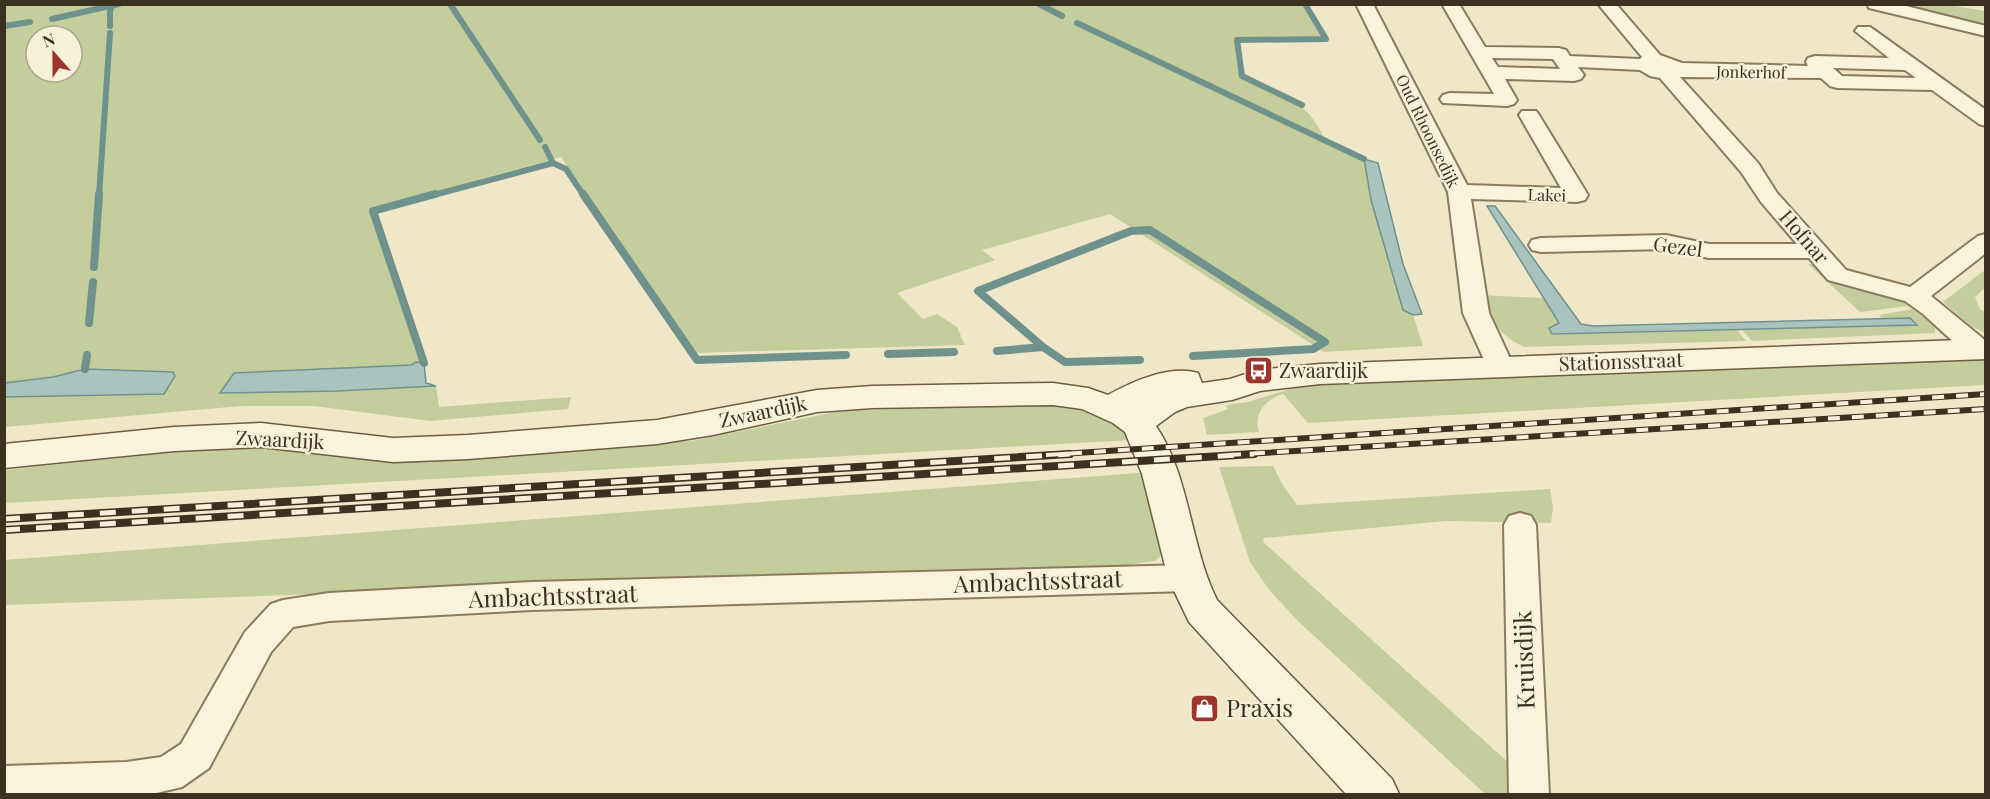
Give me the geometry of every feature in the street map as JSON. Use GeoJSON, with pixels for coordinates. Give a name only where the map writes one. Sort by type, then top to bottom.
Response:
{"type":"FeatureCollection","features":[{"type":"Feature","properties":{"kind":"street","name":"Oud Rhoonsedijk"},"geometry":{"type":"LineString","coordinates":[[1364,4],[1459,192],[1476,313],[1500,367]]}},
{"type":"Feature","properties":{"kind":"street"},"geometry":{"type":"LineString","coordinates":[[1450,4],[1507,100],[1450,99]]}},
{"type":"Feature","properties":{"kind":"street","name":"Hofnar"},"geometry":{"type":"LineString","coordinates":[[1606,4],[1750,168],[1769,197],[1837,275],[1914,296],[1982,350]]}},
{"type":"Feature","properties":{"kind":"street"},"geometry":{"type":"LineString","coordinates":[[1879,5],[1986,31]]}},
{"type":"Feature","properties":{"kind":"street"},"geometry":{"type":"LineString","coordinates":[[1864,31],[1986,120]]}},
{"type":"Feature","properties":{"kind":"street","name":"Jonkerhof"},"geometry":{"type":"LineString","coordinates":[[1479,52],[1559,54],[1564,61],[1661,67],[1826,72]]}},
{"type":"Feature","properties":{"kind":"street"},"geometry":{"type":"LineString","coordinates":[[1492,73],[1574,75],[1564,61]]}},
{"type":"Feature","properties":{"kind":"street","name":"Jonkerhof"},"geometry":{"type":"LineString","coordinates":[[1909,64],[1815,62],[1838,82],[1935,84]]}},
{"type":"Feature","properties":{"kind":"street","name":"Lakei"},"geometry":{"type":"LineString","coordinates":[[1459,192],[1577,195],[1529,115]]}},
{"type":"Feature","properties":{"kind":"street"},"geometry":{"type":"LineString","coordinates":[[1914,296],[1986,241]]}},
{"type":"Feature","properties":{"kind":"street","name":"Gezel"},"geometry":{"type":"LineString","coordinates":[[1541,245],[1666,242],[1709,251],[1815,251]]}},
{"type":"Feature","properties":{"kind":"street","name":"Stationsstraat"},"geometry":{"type":"LineString","coordinates":[[1124,416],[1182,397],[1232,389],[1258,381],[1368,371],[1982,350]]}},
{"type":"Feature","properties":{"kind":"street","name":"Zwaardijk"},"geometry":{"type":"LineString","coordinates":[[4,456],[174,439],[261,435],[393,450],[468,447],[657,432],[713,423],[817,401],[872,397],[1053,394],[1088,399],[1124,416]]}},
{"type":"Feature","properties":{"kind":"street"},"geometry":{"type":"LineString","coordinates":[[1124,416],[1147,439],[1160,474],[1187,578],[1203,611],[1376,795]]}},
{"type":"Feature","properties":{"kind":"street","name":"Kruisdijk"},"geometry":{"type":"LineString","coordinates":[[1520,525],[1529,795]]}},
{"type":"Feature","properties":{"kind":"street","name":"Ambachtsstraat"},"geometry":{"type":"LineString","coordinates":[[4,784],[126,780],[168,774],[195,756],[258,642],[283,614],[329,607],[532,596],[1187,578]]}},
{"type":"Feature","properties":{"kind":"green space"},"geometry":{"type":"Polygon","coordinates":[[[1892,4],[1949,5],[1985,11],[1985,27],[1892,4]]]}},
{"type":"Feature","properties":{"kind":"green space"},"geometry":{"type":"Polygon","coordinates":[[[4,5],[1305,5],[1326,39],[1237,40],[1242,76],[1291,99],[1310,115],[1325,140],[1364,159],[1371,200],[1403,310],[1413,315],[1423,346],[1324,352],[1110,214],[982,250],[995,260],[897,293],[923,319],[937,314],[957,327],[965,345],[696,353],[561,157],[373,209],[424,363],[234,373],[221,392],[338,391],[436,386],[439,407],[571,397],[568,409],[430,421],[314,406],[241,406],[5,427],[5,397],[164,394],[175,376],[172,372],[85,369],[53,377],[5,383],[4,5]]]}},
{"type":"Feature","properties":{"kind":"green space"},"geometry":{"type":"Polygon","coordinates":[[[1808,264],[1817,265],[1916,305],[1860,312],[1808,264]]]}},
{"type":"Feature","properties":{"kind":"green space"},"geometry":{"type":"Polygon","coordinates":[[[1985,270],[1985,288],[1975,297],[1980,309],[1985,312],[1985,333],[1971,326],[1943,302],[1985,270]]]}},
{"type":"Feature","properties":{"kind":"green space"},"geometry":{"type":"Polygon","coordinates":[[[1478,295],[1544,298],[1559,324],[1553,334],[1737,330],[1746,341],[1524,347],[1508,338],[1496,326],[1478,295]]]}},
{"type":"Feature","properties":{"kind":"green space"},"geometry":{"type":"Polygon","coordinates":[[[1914,309],[1935,328],[1935,333],[1752,341],[1742,330],[1915,325],[1910,318],[1882,319],[1879,315],[1914,309]]]}},
{"type":"Feature","properties":{"kind":"green space"},"geometry":{"type":"Polygon","coordinates":[[[1985,358],[1985,385],[1308,423],[1283,394],[1262,408],[1258,419],[1259,432],[1207,435],[1203,418],[1228,409],[1226,405],[1248,402],[1300,386],[1407,378],[1985,358]]]}},
{"type":"Feature","properties":{"kind":"green space"},"geometry":{"type":"Polygon","coordinates":[[[1036,404],[1085,408],[1111,418],[1132,440],[5,503],[5,470],[233,446],[292,449],[384,462],[691,441],[841,411],[1036,404]]]}},
{"type":"Feature","properties":{"kind":"green space"},"geometry":{"type":"Polygon","coordinates":[[[1273,466],[1297,505],[1550,489],[1553,507],[1551,523],[1446,521],[1264,538],[1263,542],[1509,763],[1511,794],[1485,794],[1298,621],[1270,591],[1250,562],[1219,467],[1273,466]]]}},
{"type":"Feature","properties":{"kind":"green space"},"geometry":{"type":"Polygon","coordinates":[[[1151,472],[1170,548],[1155,561],[1120,566],[5,605],[4,560],[1151,472]]]}},
{"type":"Feature","properties":{"kind":"water"},"geometry":{"type":"Polygon","coordinates":[[[1364,159],[1378,163],[1403,264],[1422,314],[1413,315],[1403,310],[1371,200],[1364,159]]]}},
{"type":"Feature","properties":{"kind":"water"},"geometry":{"type":"Polygon","coordinates":[[[1487,206],[1495,206],[1581,324],[1593,326],[1910,318],[1917,325],[1552,334],[1549,328],[1559,323],[1487,206]]]}},
{"type":"Feature","properties":{"kind":"water"},"geometry":{"type":"Polygon","coordinates":[[[416,362],[424,363],[426,383],[436,386],[338,391],[220,393],[234,373],[411,365],[416,362]]]}},
{"type":"Feature","properties":{"kind":"water"},"geometry":{"type":"Polygon","coordinates":[[[85,369],[173,372],[175,376],[164,394],[5,397],[5,383],[53,377],[85,369]]]}},
{"type":"Feature","properties":{"kind":"waterway"},"geometry":{"type":"LineString","coordinates":[[112,5],[119,4]]}},
{"type":"Feature","properties":{"kind":"waterway"},"geometry":{"type":"LineString","coordinates":[[450,4],[540,140]]}},
{"type":"Feature","properties":{"kind":"waterway"},"geometry":{"type":"LineString","coordinates":[[1039,4],[1062,16]]}},
{"type":"Feature","properties":{"kind":"waterway"},"geometry":{"type":"LineString","coordinates":[[1302,105],[1242,76],[1237,40],[1326,39],[1305,4]]}},
{"type":"Feature","properties":{"kind":"waterway"},"geometry":{"type":"LineString","coordinates":[[52,19],[112,5]]}},
{"type":"Feature","properties":{"kind":"waterway"},"geometry":{"type":"LineString","coordinates":[[110,26],[112,5]]}},
{"type":"Feature","properties":{"kind":"waterway"},"geometry":{"type":"LineString","coordinates":[[4,26],[30,22]]}},
{"type":"Feature","properties":{"kind":"waterway"},"geometry":{"type":"LineString","coordinates":[[1077,23],[1364,159]]}},
{"type":"Feature","properties":{"kind":"waterway"},"geometry":{"type":"LineString","coordinates":[[99,196],[110,33]]}},
{"type":"Feature","properties":{"kind":"waterway"},"geometry":{"type":"LineString","coordinates":[[545,147],[553,163]]}},
{"type":"Feature","properties":{"kind":"waterway"},"geometry":{"type":"LineString","coordinates":[[430,196],[553,163]]}},
{"type":"Feature","properties":{"kind":"waterway"},"geometry":{"type":"LineString","coordinates":[[553,163],[566,169],[584,196]]}},
{"type":"Feature","properties":{"kind":"waterway"},"geometry":{"type":"LineString","coordinates":[[94,267],[99,194]]}},
{"type":"Feature","properties":{"kind":"waterway"},"geometry":{"type":"LineString","coordinates":[[424,363],[373,211],[435,194]]}},
{"type":"Feature","properties":{"kind":"waterway"},"geometry":{"type":"LineString","coordinates":[[583,194],[697,360],[846,355]]}},
{"type":"Feature","properties":{"kind":"waterway"},"geometry":{"type":"LineString","coordinates":[[1043,347],[978,291],[1131,231],[1150,230],[1325,342],[1313,349],[1193,356]]}},
{"type":"Feature","properties":{"kind":"waterway"},"geometry":{"type":"LineString","coordinates":[[89,323],[93,282]]}},
{"type":"Feature","properties":{"kind":"waterway"},"geometry":{"type":"LineString","coordinates":[[997,351],[1043,347]]}},
{"type":"Feature","properties":{"kind":"waterway"},"geometry":{"type":"LineString","coordinates":[[1043,347],[1065,362],[1140,360]]}},
{"type":"Feature","properties":{"kind":"waterway"},"geometry":{"type":"LineString","coordinates":[[888,354],[954,352]]}},
{"type":"Feature","properties":{"kind":"waterway"},"geometry":{"type":"LineString","coordinates":[[85,369],[87,355]]}},
{"type":"Feature","properties":{"kind":"railway"},"geometry":{"type":"LineString","coordinates":[[1046,455],[1986,394]]}},
{"type":"Feature","properties":{"kind":"railway"},"geometry":{"type":"LineString","coordinates":[[1229,455],[1986,409]]}},
{"type":"Feature","properties":{"kind":"railway"},"geometry":{"type":"LineString","coordinates":[[4,519],[1070,454]]}},
{"type":"Feature","properties":{"kind":"railway"},"geometry":{"type":"LineString","coordinates":[[4,530],[1254,454]]}},
{"type":"Feature","properties":{"kind":"place","name":"Zwaardijk"},"geometry":{"type":"Point","coordinates":[1258,371]}},
{"type":"Feature","properties":{"kind":"place","name":"Praxis"},"geometry":{"type":"Point","coordinates":[1205,709]}}]}
